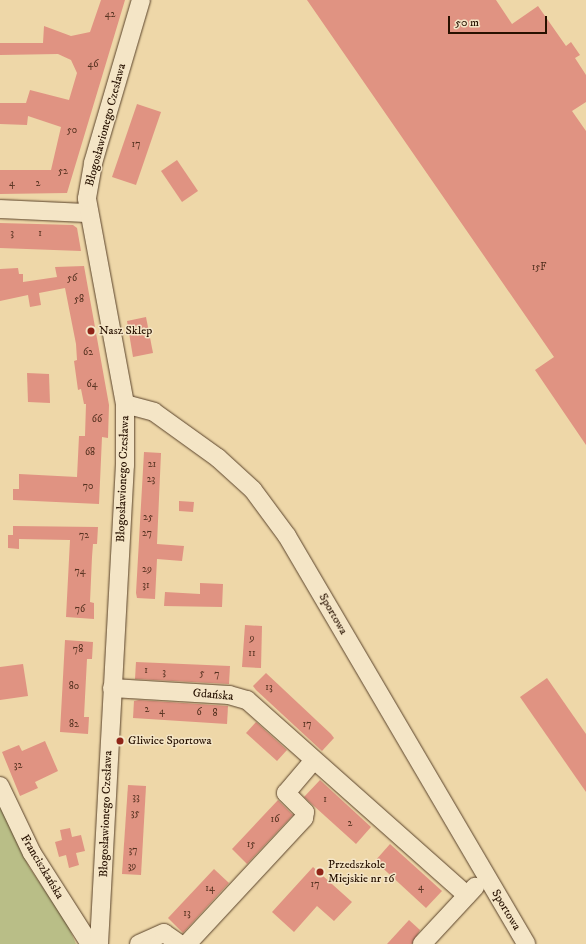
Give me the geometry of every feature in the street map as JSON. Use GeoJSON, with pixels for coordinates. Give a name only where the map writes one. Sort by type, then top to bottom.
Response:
{"type":"FeatureCollection","features":[{"type":"Feature","properties":{"kind":"street","name":"Błogosławionego Czesława"},"geometry":{"type":"LineString","coordinates":[[99,944],[112,688],[126,465],[125,404],[88,213],[87,198],[93,163],[141,0]]}},
{"type":"Feature","properties":{"kind":"street"},"geometry":{"type":"LineString","coordinates":[[0,209],[88,213]]}},
{"type":"Feature","properties":{"kind":"street","name":"Sportowa"},"geometry":{"type":"LineString","coordinates":[[125,404],[154,412],[218,458],[254,490],[287,536],[526,944]]}},
{"type":"Feature","properties":{"kind":"street","name":"Gdańska"},"geometry":{"type":"LineString","coordinates":[[112,688],[240,697],[255,705],[314,760]]}},
{"type":"Feature","properties":{"kind":"street"},"geometry":{"type":"LineString","coordinates":[[187,944],[304,818],[304,812],[286,793],[314,760],[467,895]]}},
{"type":"Feature","properties":{"kind":"street","name":"Franciszkańska"},"geometry":{"type":"LineString","coordinates":[[0,786],[32,853],[90,944]]}},
{"type":"Feature","properties":{"kind":"street","name":"Sportowa"},"geometry":{"type":"LineString","coordinates":[[422,944],[486,876]]}},
{"type":"Feature","properties":{"kind":"street"},"geometry":{"type":"LineString","coordinates":[[139,944],[164,933],[180,944]]}},
{"type":"Feature","properties":{"kind":"green space"},"geometry":{"type":"Polygon","coordinates":[[[0,805],[29,867],[67,923],[76,944],[0,944],[0,805]]]}},
{"type":"Feature","properties":{"kind":"building"},"geometry":{"type":"Polygon","coordinates":[[[101,0],[125,0],[67,193],[0,194],[0,170],[51,170],[61,127],[28,116],[27,125],[0,124],[0,103],[26,103],[30,90],[69,100],[77,73],[71,60],[58,54],[0,55],[0,43],[43,43],[44,26],[71,36],[90,32],[101,0]]]}},
{"type":"Feature","properties":{"kind":"building"},"geometry":{"type":"Polygon","coordinates":[[[307,0],[496,0],[512,24],[538,6],[566,46],[571,42],[580,55],[575,58],[586,75],[586,102],[572,111],[586,131],[586,445],[535,370],[554,357],[307,0]]]}},
{"type":"Feature","properties":{"kind":"building"},"geometry":{"type":"Polygon","coordinates":[[[137,104],[161,112],[136,185],[112,177],[137,104]]]}},
{"type":"Feature","properties":{"kind":"building"},"geometry":{"type":"Polygon","coordinates":[[[177,160],[198,191],[182,202],[161,171],[177,160]]]}},
{"type":"Feature","properties":{"kind":"building"},"geometry":{"type":"Polygon","coordinates":[[[0,223],[73,225],[77,228],[81,251],[0,248],[0,223]]]}},
{"type":"Feature","properties":{"kind":"building"},"geometry":{"type":"Polygon","coordinates":[[[84,266],[109,405],[108,438],[102,437],[99,504],[13,500],[13,489],[19,489],[19,474],[77,477],[79,436],[85,436],[86,404],[84,404],[81,389],[78,390],[74,361],[77,360],[76,344],[65,288],[39,293],[41,305],[30,307],[28,295],[0,301],[0,269],[18,268],[19,274],[23,274],[23,282],[57,277],[55,267],[84,266]]]}},
{"type":"Feature","properties":{"kind":"building"},"geometry":{"type":"Polygon","coordinates":[[[146,317],[153,353],[133,357],[127,321],[146,317]]]}},
{"type":"Feature","properties":{"kind":"building"},"geometry":{"type":"Polygon","coordinates":[[[27,373],[49,374],[50,403],[28,402],[27,373]]]}},
{"type":"Feature","properties":{"kind":"building"},"geometry":{"type":"Polygon","coordinates":[[[144,452],[161,453],[157,544],[184,546],[182,561],[157,559],[155,599],[137,598],[136,593],[144,452]]]}},
{"type":"Feature","properties":{"kind":"building"},"geometry":{"type":"Polygon","coordinates":[[[179,501],[194,502],[193,512],[179,511],[179,501]]]}},
{"type":"Feature","properties":{"kind":"building"},"geometry":{"type":"Polygon","coordinates":[[[13,526],[98,527],[97,544],[93,544],[90,602],[94,603],[94,619],[66,617],[70,540],[19,539],[19,549],[8,548],[8,535],[13,535],[13,526]]]}},
{"type":"Feature","properties":{"kind":"building"},"geometry":{"type":"Polygon","coordinates":[[[200,583],[223,584],[222,607],[164,606],[165,592],[200,594],[200,583]]]}},
{"type":"Feature","properties":{"kind":"building"},"geometry":{"type":"Polygon","coordinates":[[[245,625],[262,626],[261,668],[242,667],[245,625]]]}},
{"type":"Feature","properties":{"kind":"building"},"geometry":{"type":"Polygon","coordinates":[[[65,640],[93,642],[92,659],[87,659],[84,717],[89,717],[88,734],[60,732],[65,640]]]}},
{"type":"Feature","properties":{"kind":"building"},"geometry":{"type":"Polygon","coordinates":[[[136,662],[230,666],[229,684],[135,679],[136,662]]]}},
{"type":"Feature","properties":{"kind":"building"},"geometry":{"type":"Polygon","coordinates":[[[23,664],[28,696],[0,700],[0,667],[23,664]]]}},
{"type":"Feature","properties":{"kind":"building"},"geometry":{"type":"Polygon","coordinates":[[[266,673],[334,738],[322,751],[253,686],[266,673]]]}},
{"type":"Feature","properties":{"kind":"building"},"geometry":{"type":"Polygon","coordinates":[[[547,678],[586,734],[586,792],[520,697],[547,678]]]}},
{"type":"Feature","properties":{"kind":"building"},"geometry":{"type":"Polygon","coordinates":[[[139,700],[228,706],[227,724],[133,718],[134,701],[139,700]]]}},
{"type":"Feature","properties":{"kind":"building"},"geometry":{"type":"Polygon","coordinates":[[[256,722],[287,750],[277,761],[246,733],[256,722]]]}},
{"type":"Feature","properties":{"kind":"building"},"geometry":{"type":"Polygon","coordinates":[[[45,741],[58,771],[35,782],[38,788],[20,796],[2,752],[19,745],[22,751],[45,741]]]}},
{"type":"Feature","properties":{"kind":"building"},"geometry":{"type":"Polygon","coordinates":[[[320,780],[371,827],[356,844],[304,797],[320,780]]]}},
{"type":"Feature","properties":{"kind":"building"},"geometry":{"type":"Polygon","coordinates":[[[128,785],[146,786],[141,875],[122,874],[128,785]]]}},
{"type":"Feature","properties":{"kind":"building"},"geometry":{"type":"Polygon","coordinates":[[[278,800],[293,815],[247,864],[232,849],[278,800]]]}},
{"type":"Feature","properties":{"kind":"building"},"geometry":{"type":"Polygon","coordinates":[[[70,828],[72,837],[81,835],[85,851],[76,853],[79,865],[69,868],[66,855],[59,857],[55,842],[62,840],[60,830],[70,828]]]}},
{"type":"Feature","properties":{"kind":"building"},"geometry":{"type":"Polygon","coordinates":[[[390,844],[442,891],[426,908],[375,861],[390,844]]]}},
{"type":"Feature","properties":{"kind":"building"},"geometry":{"type":"Polygon","coordinates":[[[313,867],[352,902],[334,921],[317,906],[294,932],[272,912],[313,867]]]}},
{"type":"Feature","properties":{"kind":"building"},"geometry":{"type":"Polygon","coordinates":[[[214,869],[229,883],[183,933],[168,918],[214,869]]]}},
{"type":"Feature","properties":{"kind":"building"},"geometry":{"type":"Polygon","coordinates":[[[409,920],[420,930],[412,944],[387,944],[409,920]]]}},
{"type":"Feature","properties":{"kind":"place","name":"Nasz Sklep"},"geometry":{"type":"Point","coordinates":[91,331]}},
{"type":"Feature","properties":{"kind":"place","name":"Gliwice Sportowa"},"geometry":{"type":"Point","coordinates":[120,741]}},
{"type":"Feature","properties":{"kind":"place","name":"Przedszkole Miejskie nr 16"},"geometry":{"type":"Point","coordinates":[320,872]}}]}
